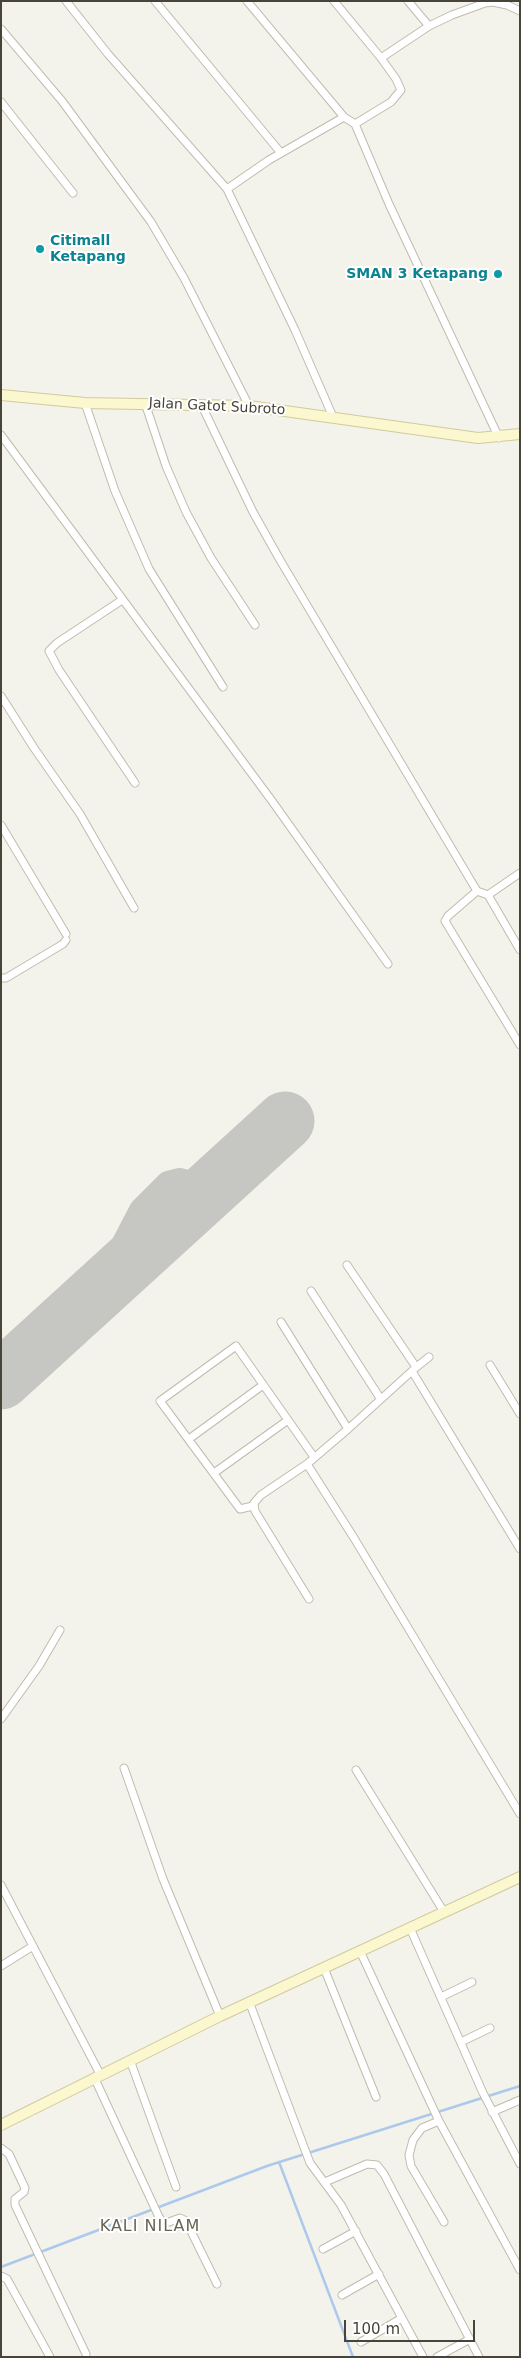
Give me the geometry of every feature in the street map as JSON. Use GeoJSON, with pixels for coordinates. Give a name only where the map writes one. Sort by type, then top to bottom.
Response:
{"type":"FeatureCollection","features":[{"type":"Feature","properties":{"kind":"street"},"geometry":{"type":"LineString","coordinates":[[66,1],[108,54],[227,189],[291,321],[332,417]]}},
{"type":"Feature","properties":{"kind":"street"},"geometry":{"type":"LineString","coordinates":[[155,1],[281,153]]}},
{"type":"Feature","properties":{"kind":"street"},"geometry":{"type":"LineString","coordinates":[[247,1],[344,117],[355,124],[385,196],[499,438]]}},
{"type":"Feature","properties":{"kind":"street"},"geometry":{"type":"LineString","coordinates":[[334,1],[381,58],[400,85],[400,94],[355,124]]}},
{"type":"Feature","properties":{"kind":"street"},"geometry":{"type":"LineString","coordinates":[[408,1],[429,26]]}},
{"type":"Feature","properties":{"kind":"street"},"geometry":{"type":"LineString","coordinates":[[381,58],[429,26],[452,14],[484,3],[493,2],[507,5],[520,11]]}},
{"type":"Feature","properties":{"kind":"street"},"geometry":{"type":"LineString","coordinates":[[1,29],[62,101],[151,222],[184,278],[249,406]]}},
{"type":"Feature","properties":{"kind":"street"},"geometry":{"type":"LineString","coordinates":[[1,102],[73,193]]}},
{"type":"Feature","properties":{"kind":"street"},"geometry":{"type":"LineString","coordinates":[[227,189],[281,153],[344,117]]}},
{"type":"Feature","properties":{"kind":"street","name":"Jalan Gatot Subroto"},"geometry":{"type":"LineString","coordinates":[[1,395],[85,403],[249,406],[447,435],[499,438],[520,434]]}},
{"type":"Feature","properties":{"kind":"street"},"geometry":{"type":"LineString","coordinates":[[85,403],[116,491],[149,569],[223,687]]}},
{"type":"Feature","properties":{"kind":"street"},"geometry":{"type":"LineString","coordinates":[[145,403],[166,466],[186,512],[211,558],[255,625]]}},
{"type":"Feature","properties":{"kind":"street"},"geometry":{"type":"LineString","coordinates":[[202,406],[253,512],[477,891],[488,895],[520,950]]}},
{"type":"Feature","properties":{"kind":"street"},"geometry":{"type":"LineString","coordinates":[[1,435],[272,801],[388,964]]}},
{"type":"Feature","properties":{"kind":"street"},"geometry":{"type":"LineString","coordinates":[[122,600],[49,650],[56,665],[135,783]]}},
{"type":"Feature","properties":{"kind":"street"},"geometry":{"type":"LineString","coordinates":[[1,696],[34,748],[80,814],[134,908]]}},
{"type":"Feature","properties":{"kind":"street"},"geometry":{"type":"LineString","coordinates":[[1,825],[66,937],[63,944],[6,978],[1,978]]}},
{"type":"Feature","properties":{"kind":"street"},"geometry":{"type":"LineString","coordinates":[[488,895],[520,873]]}},
{"type":"Feature","properties":{"kind":"street"},"geometry":{"type":"LineString","coordinates":[[477,891],[448,916],[445,921],[520,1045]]}},
{"type":"Feature","properties":{"kind":"street"},"geometry":{"type":"LineString","coordinates":[[347,1265],[414,1369],[520,1549]]}},
{"type":"Feature","properties":{"kind":"street"},"geometry":{"type":"LineString","coordinates":[[310,1291],[380,1398]]}},
{"type":"Feature","properties":{"kind":"street"},"geometry":{"type":"LineString","coordinates":[[281,1322],[348,1429]]}},
{"type":"Feature","properties":{"kind":"street"},"geometry":{"type":"LineString","coordinates":[[314,1457],[236,1346],[160,1401],[240,1509],[253,1506],[261,1496],[307,1464],[429,1357]]}},
{"type":"Feature","properties":{"kind":"street"},"geometry":{"type":"LineString","coordinates":[[490,1365],[520,1414]]}},
{"type":"Feature","properties":{"kind":"street"},"geometry":{"type":"LineString","coordinates":[[189,1439],[263,1385]]}},
{"type":"Feature","properties":{"kind":"street"},"geometry":{"type":"LineString","coordinates":[[214,1473],[288,1420]]}},
{"type":"Feature","properties":{"kind":"street"},"geometry":{"type":"LineString","coordinates":[[307,1464],[354,1538],[520,1814]]}},
{"type":"Feature","properties":{"kind":"street"},"geometry":{"type":"LineString","coordinates":[[253,1506],[309,1599]]}},
{"type":"Feature","properties":{"kind":"street"},"geometry":{"type":"LineString","coordinates":[[1,1719],[39,1666],[60,1630]]}},
{"type":"Feature","properties":{"kind":"street"},"geometry":{"type":"LineString","coordinates":[[124,1768],[163,1879],[220,2016]]}},
{"type":"Feature","properties":{"kind":"street"},"geometry":{"type":"LineString","coordinates":[[356,1770],[444,1912]]}},
{"type":"Feature","properties":{"kind":"street"},"geometry":{"type":"LineString","coordinates":[[1,2125],[220,2016],[250,2004],[520,1877]]}},
{"type":"Feature","properties":{"kind":"street"},"geometry":{"type":"LineString","coordinates":[[1,1885],[97,2076],[159,2217],[162,2221],[169,2222],[180,2218],[186,2221],[217,2284]]}},
{"type":"Feature","properties":{"kind":"street"},"geometry":{"type":"LineString","coordinates":[[410,1928],[487,2102],[520,2164]]}},
{"type":"Feature","properties":{"kind":"street"},"geometry":{"type":"LineString","coordinates":[[1,1966],[33,1946]]}},
{"type":"Feature","properties":{"kind":"street"},"geometry":{"type":"LineString","coordinates":[[360,1951],[439,2121],[520,2270]]}},
{"type":"Feature","properties":{"kind":"street"},"geometry":{"type":"LineString","coordinates":[[324,1968],[376,2097]]}},
{"type":"Feature","properties":{"kind":"street"},"geometry":{"type":"LineString","coordinates":[[441,1997],[472,1982]]}},
{"type":"Feature","properties":{"kind":"street"},"geometry":{"type":"LineString","coordinates":[[250,2004],[299,2138],[310,2162],[356,2231],[423,2357]]}},
{"type":"Feature","properties":{"kind":"street"},"geometry":{"type":"LineString","coordinates":[[461,2042],[490,2028]]}},
{"type":"Feature","properties":{"kind":"street"},"geometry":{"type":"LineString","coordinates":[[130,2060],[176,2187]]}},
{"type":"Feature","properties":{"kind":"street"},"geometry":{"type":"LineString","coordinates":[[492,2112],[520,2100]]}},
{"type":"Feature","properties":{"kind":"street"},"geometry":{"type":"LineString","coordinates":[[439,2121],[422,2128],[413,2140],[409,2155],[411,2166],[444,2222]]}},
{"type":"Feature","properties":{"kind":"street"},"geometry":{"type":"LineString","coordinates":[[1,2148],[9,2154],[25,2188],[24,2192],[16,2199],[16,2205],[86,2354]]}},
{"type":"Feature","properties":{"kind":"street"},"geometry":{"type":"LineString","coordinates":[[325,2182],[367,2164],[376,2165],[384,2174],[480,2357]]}},
{"type":"Feature","properties":{"kind":"street"},"geometry":{"type":"LineString","coordinates":[[323,2249],[356,2231]]}},
{"type":"Feature","properties":{"kind":"street"},"geometry":{"type":"LineString","coordinates":[[342,2296],[379,2274]]}},
{"type":"Feature","properties":{"kind":"street"},"geometry":{"type":"LineString","coordinates":[[1,2276],[7,2279],[50,2357]]}},
{"type":"Feature","properties":{"kind":"street"},"geometry":{"type":"LineString","coordinates":[[361,2342],[402,2318]]}},
{"type":"Feature","properties":{"kind":"street"},"geometry":{"type":"LineString","coordinates":[[437,2357],[470,2339]]}},
{"type":"Feature","properties":{"kind":"waterway"},"geometry":{"type":"LineString","coordinates":[[1,2267],[267,2166],[520,2086]]}},
{"type":"Feature","properties":{"kind":"waterway"},"geometry":{"type":"LineString","coordinates":[[279,2162],[353,2357]]}},
{"type":"Feature","properties":{"kind":"taxiway"},"geometry":{"type":"LineString","coordinates":[[90,1299],[114,1262],[141,1210],[168,1183],[180,1180],[187,1182],[202,1196]]}},
{"type":"Feature","properties":{"kind":"runway"},"geometry":{"type":"LineString","coordinates":[[1,1380],[285,1121]]}},
{"type":"Feature","properties":{"kind":"place","name":"Citimall Ketapang"},"geometry":{"type":"Point","coordinates":[40,249]}},
{"type":"Feature","properties":{"kind":"place","name":"SMAN 3 Ketapang"},"geometry":{"type":"Point","coordinates":[498,274]}},
{"type":"Feature","properties":{"kind":"district","name":"KALI NILAM"},"geometry":{"type":"Point","coordinates":[150,2227]}}]}
